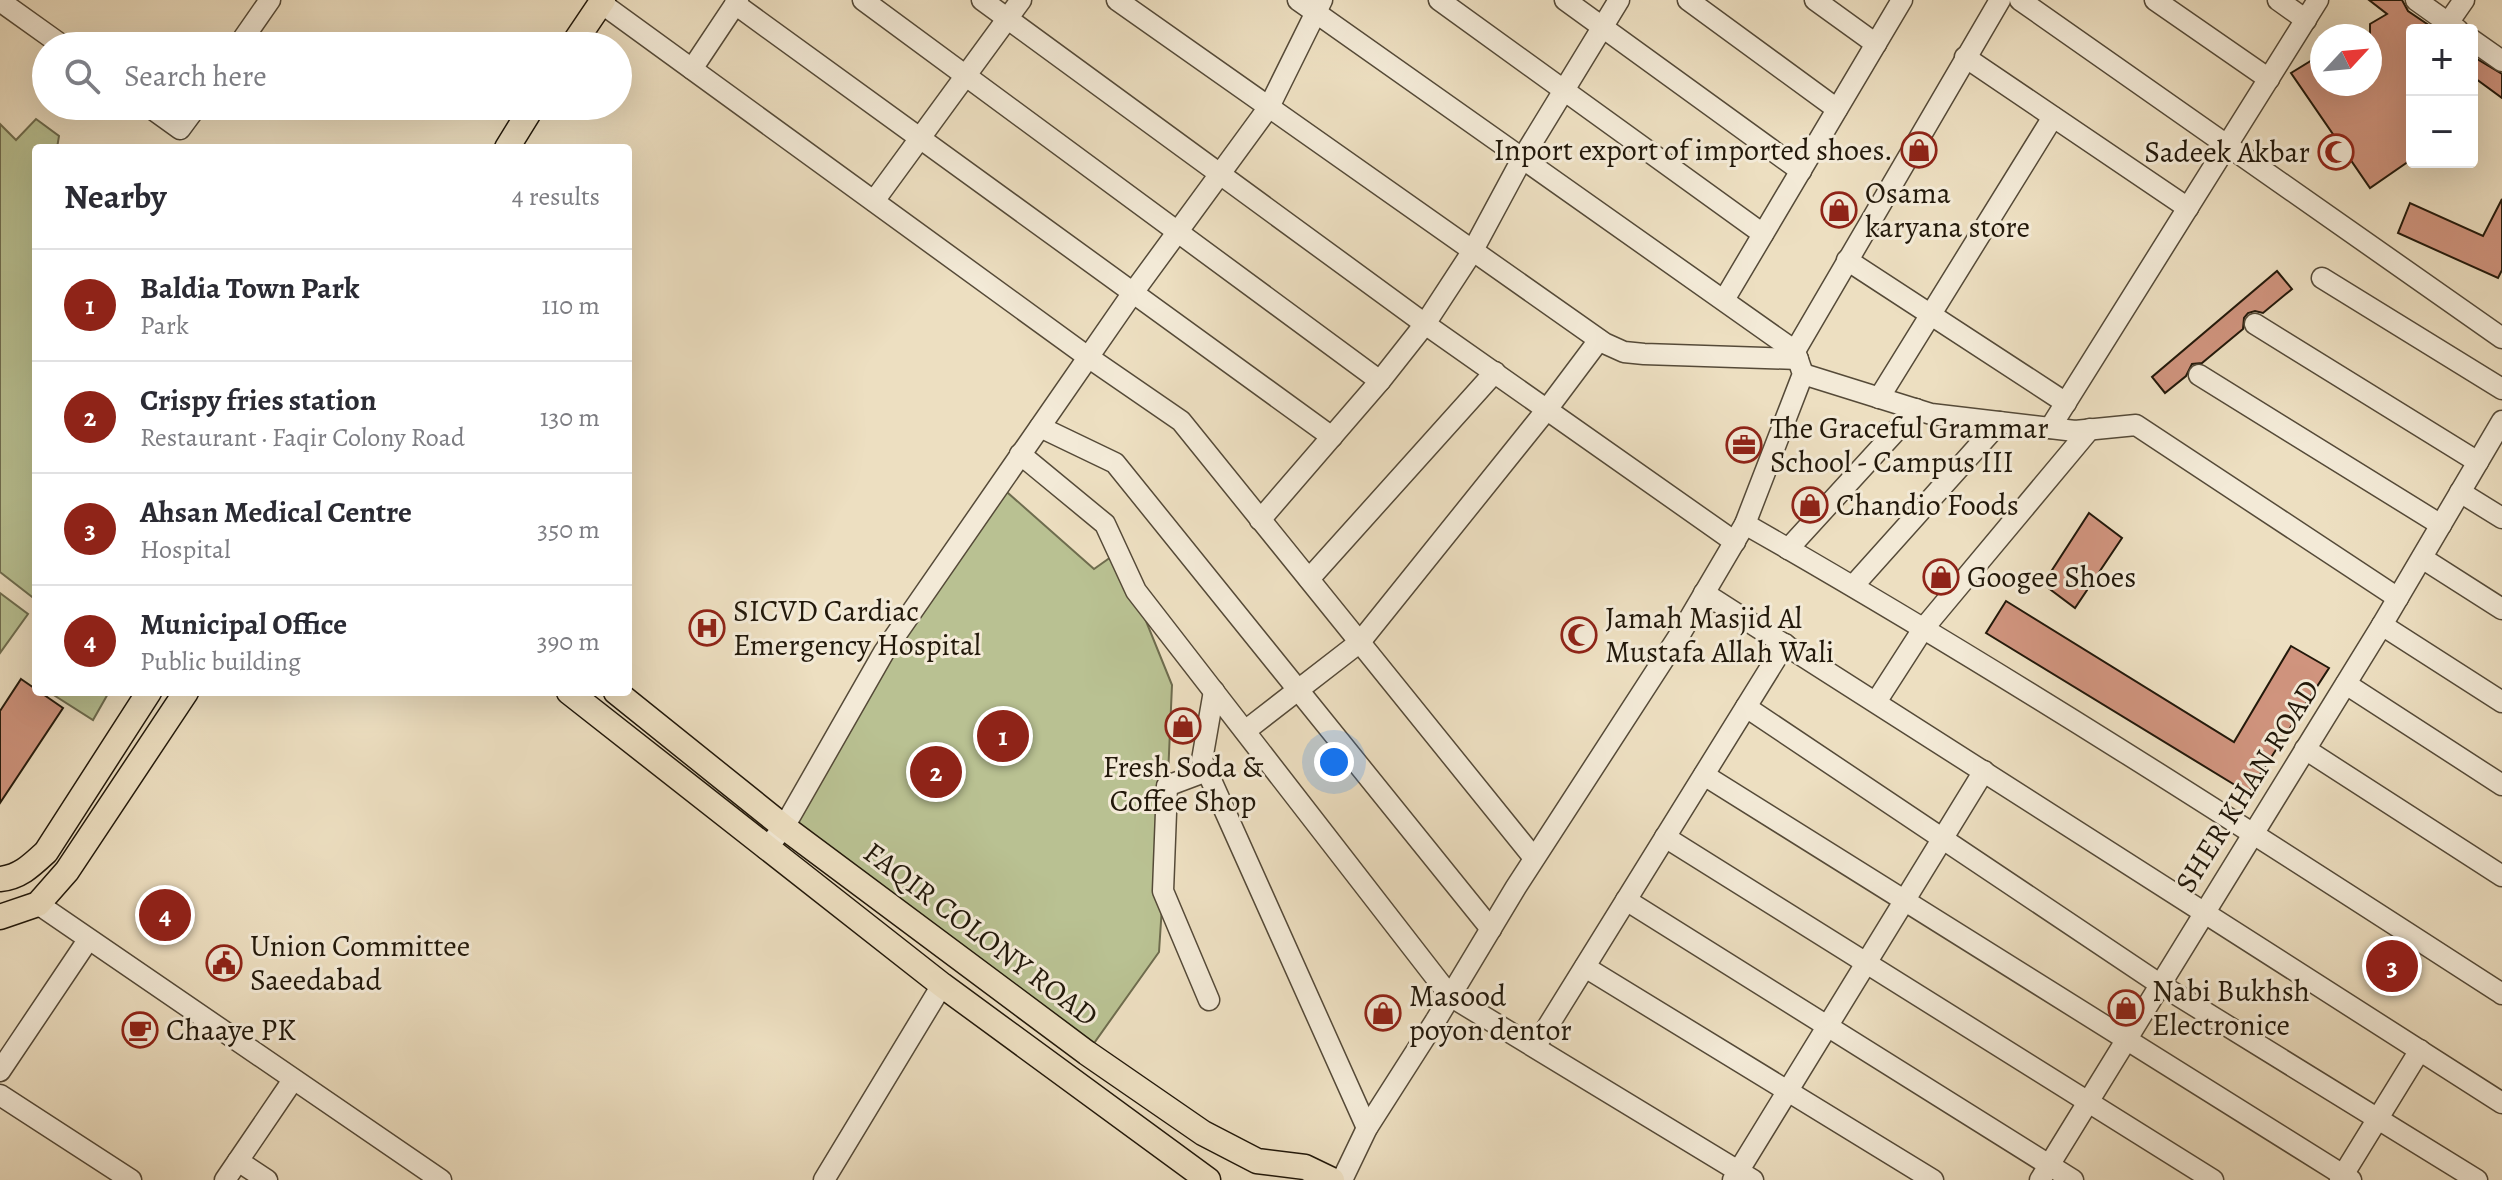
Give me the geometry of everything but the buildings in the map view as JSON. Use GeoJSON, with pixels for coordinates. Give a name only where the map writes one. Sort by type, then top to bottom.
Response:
{"type":"FeatureCollection","features":[{"type":"Feature","properties":{"kind":"main road"},"geometry":{"type":"LineString","coordinates":[[581,32],[602,1]]}},
{"type":"Feature","properties":{"kind":"main road"},"geometry":{"type":"LineString","coordinates":[[509,144],[524,120]]}},
{"type":"Feature","properties":{"kind":"main road"},"geometry":{"type":"LineString","coordinates":[[0,879],[10,878],[28,869],[46,852],[146,696]]}},
{"type":"Feature","properties":{"kind":"main road"},"geometry":{"type":"LineString","coordinates":[[0,917],[38,904],[67,871],[183,696]]}},
{"type":"Feature","properties":{"kind":"main road","name":"FAQIR COLONY ROAD"},"geometry":{"type":"LineString","coordinates":[[574,696],[942,985],[1208,1180]]}},
{"type":"Feature","properties":{"kind":"main road","name":"FAQIR COLONY ROAD"},"geometry":{"type":"LineString","coordinates":[[621,696],[784,827],[1087,1053],[1251,1170],[1305,1167],[1332,1180]]}},
{"type":"Feature","properties":{"kind":"street"},"geometry":{"type":"LineString","coordinates":[[248,32],[270,0]]}},
{"type":"Feature","properties":{"kind":"street"},"geometry":{"type":"LineString","coordinates":[[863,0],[1380,381]]}},
{"type":"Feature","properties":{"kind":"street"},"geometry":{"type":"LineString","coordinates":[[982,0],[1425,324],[1548,408],[1740,533],[1788,549],[1853,586],[2254,833],[2502,994]]}},
{"type":"Feature","properties":{"kind":"street"},"geometry":{"type":"LineString","coordinates":[[874,201],[1021,0]]}},
{"type":"Feature","properties":{"kind":"street"},"geometry":{"type":"LineString","coordinates":[[1117,0],[1599,340],[1624,352],[1799,361]]}},
{"type":"Feature","properties":{"kind":"street"},"geometry":{"type":"LineString","coordinates":[[1298,0],[1319,6],[1522,159],[1724,300],[1799,361],[1879,398],[1931,414],[2050,428],[2136,425],[2398,598]]}},
{"type":"Feature","properties":{"kind":"street"},"geometry":{"type":"LineString","coordinates":[[1439,0],[1763,234]]}},
{"type":"Feature","properties":{"kind":"street"},"geometry":{"type":"LineString","coordinates":[[1565,0],[1801,171]]}},
{"type":"Feature","properties":{"kind":"street"},"geometry":{"type":"LineString","coordinates":[[1260,520],[1425,324],[1472,252],[1522,159],[1619,0]]}},
{"type":"Feature","properties":{"kind":"street"},"geometry":{"type":"LineString","coordinates":[[1688,0],[1837,109]]}},
{"type":"Feature","properties":{"kind":"street"},"geometry":{"type":"LineString","coordinates":[[1815,0],[1876,44]]}},
{"type":"Feature","properties":{"kind":"street"},"geometry":{"type":"LineString","coordinates":[[1724,300],[1902,0]]}},
{"type":"Feature","properties":{"kind":"street"},"geometry":{"type":"LineString","coordinates":[[1342,1180],[1367,1128],[1740,533],[1799,361],[1847,260],[2000,0]]}},
{"type":"Feature","properties":{"kind":"street"},"geometry":{"type":"LineString","coordinates":[[2020,0],[2502,338]]}},
{"type":"Feature","properties":{"kind":"street"},"geometry":{"type":"LineString","coordinates":[[2155,0],[2269,79]]}},
{"type":"Feature","properties":{"kind":"street"},"geometry":{"type":"LineString","coordinates":[[2278,0],[2306,20]]}},
{"type":"Feature","properties":{"kind":"street"},"geometry":{"type":"LineString","coordinates":[[2050,428],[2318,0]]}},
{"type":"Feature","properties":{"kind":"street"},"geometry":{"type":"LineString","coordinates":[[2416,0],[2450,24]]}},
{"type":"Feature","properties":{"kind":"street"},"geometry":{"type":"LineString","coordinates":[[2454,24],[2464,0]]}},
{"type":"Feature","properties":{"kind":"street"},"geometry":{"type":"LineString","coordinates":[[0,1],[43,32]]}},
{"type":"Feature","properties":{"kind":"street"},"geometry":{"type":"LineString","coordinates":[[602,1],[1088,357],[1181,421],[1534,858]]}},
{"type":"Feature","properties":{"kind":"street"},"geometry":{"type":"LineString","coordinates":[[692,69],[737,2],[1132,294],[1332,437]]}},
{"type":"Feature","properties":{"kind":"street"},"geometry":{"type":"LineString","coordinates":[[766,849],[784,827],[884,652],[1132,294],[1269,107],[1319,6]]}},
{"type":"Feature","properties":{"kind":"street"},"geometry":{"type":"LineString","coordinates":[[2478,44],[2502,61]]}},
{"type":"Feature","properties":{"kind":"street"},"geometry":{"type":"LineString","coordinates":[[1965,57],[2188,208]]}},
{"type":"Feature","properties":{"kind":"street"},"geometry":{"type":"LineString","coordinates":[[1879,398],[2053,117]]}},
{"type":"Feature","properties":{"kind":"street"},"geometry":{"type":"LineString","coordinates":[[167,120],[180,129],[187,120]]}},
{"type":"Feature","properties":{"kind":"street"},"geometry":{"type":"LineString","coordinates":[[1847,260],[2066,403]]}},
{"type":"Feature","properties":{"kind":"street"},"geometry":{"type":"LineString","coordinates":[[2322,278],[2502,389]]}},
{"type":"Feature","properties":{"kind":"street"},"geometry":{"type":"LineString","coordinates":[[2255,324],[2478,462]]}},
{"type":"Feature","properties":{"kind":"street"},"geometry":{"type":"LineString","coordinates":[[1245,731],[1360,642],[1599,340]]}},
{"type":"Feature","properties":{"kind":"street"},"geometry":{"type":"LineString","coordinates":[[1309,579],[1495,372]]}},
{"type":"Feature","properties":{"kind":"street"},"geometry":{"type":"LineString","coordinates":[[2199,375],[2441,525]]}},
{"type":"Feature","properties":{"kind":"street"},"geometry":{"type":"LineString","coordinates":[[1788,549],[1916,409]]}},
{"type":"Feature","properties":{"kind":"street"},"geometry":{"type":"LineString","coordinates":[[1853,586],[2000,422]]}},
{"type":"Feature","properties":{"kind":"street"},"geometry":{"type":"LineString","coordinates":[[1040,427],[1115,463],[1491,929]]}},
{"type":"Feature","properties":{"kind":"street","name":"SHER KHAN ROAD"},"geometry":{"type":"LineString","coordinates":[[2045,1173],[2501,427]]}},
{"type":"Feature","properties":{"kind":"street"},"geometry":{"type":"LineString","coordinates":[[1876,702],[1923,629],[2090,429]]}},
{"type":"Feature","properties":{"kind":"street"},"geometry":{"type":"LineString","coordinates":[[1020,454],[1105,524],[1136,591],[1450,996],[1741,1177],[1788,1091],[1984,771]]}},
{"type":"Feature","properties":{"kind":"street"},"geometry":{"type":"LineString","coordinates":[[2460,492],[2502,518]]}},
{"type":"Feature","properties":{"kind":"street"},"geometry":{"type":"LineString","coordinates":[[2422,558],[2502,609]]}},
{"type":"Feature","properties":{"kind":"street"},"geometry":{"type":"LineString","coordinates":[[1704,593],[2502,1103]]}},
{"type":"Feature","properties":{"kind":"street"},"geometry":{"type":"LineString","coordinates":[[2382,625],[2502,702]]}},
{"type":"Feature","properties":{"kind":"street"},"geometry":{"type":"LineString","coordinates":[[1535,1047],[1785,644]]}},
{"type":"Feature","properties":{"kind":"street"},"geometry":{"type":"LineString","coordinates":[[2346,684],[2502,785]]}},
{"type":"Feature","properties":{"kind":"street"},"geometry":{"type":"LineString","coordinates":[[1214,691],[1202,760],[1367,1128]]}},
{"type":"Feature","properties":{"kind":"street"},"geometry":{"type":"LineString","coordinates":[[1746,707],[2161,985],[2477,1180]]}},
{"type":"Feature","properties":{"kind":"street"},"geometry":{"type":"LineString","coordinates":[[2305,749],[2502,876]]}},
{"type":"Feature","properties":{"kind":"street"},"geometry":{"type":"LineString","coordinates":[[1207,771],[1167,786],[1163,891],[1209,1000]]}},
{"type":"Feature","properties":{"kind":"street"},"geometry":{"type":"LineString","coordinates":[[1704,775],[2345,1178],[2420,1050]]}},
{"type":"Feature","properties":{"kind":"street"},"geometry":{"type":"LineString","coordinates":[[1665,837],[2213,1180]]}},
{"type":"Feature","properties":{"kind":"street"},"geometry":{"type":"LineString","coordinates":[[1626,900],[1827,1026],[2045,1173],[2073,1180]]}},
{"type":"Feature","properties":{"kind":"street"},"geometry":{"type":"LineString","coordinates":[[38,904],[441,1180]]}},
{"type":"Feature","properties":{"kind":"street"},"geometry":{"type":"LineString","coordinates":[[0,1071],[88,940]]}},
{"type":"Feature","properties":{"kind":"street"},"geometry":{"type":"LineString","coordinates":[[1585,967],[1933,1180]]}},
{"type":"Feature","properties":{"kind":"street"},"geometry":{"type":"LineString","coordinates":[[824,1180],[942,985]]}},
{"type":"Feature","properties":{"kind":"street"},"geometry":{"type":"LineString","coordinates":[[225,1180],[293,1080]]}},
{"type":"Feature","properties":{"kind":"street"},"geometry":{"type":"LineString","coordinates":[[0,1095],[131,1180]]}},
{"type":"Feature","properties":{"kind":"street"},"geometry":{"type":"LineString","coordinates":[[238,1161],[267,1180]]}},
{"type":"Feature","properties":{"kind":"green space"},"geometry":{"type":"Polygon","coordinates":[[[35,120],[59,136],[58,144],[32,144],[32,597],[0,572],[0,124],[16,140],[35,120]]]}},
{"type":"Feature","properties":{"kind":"green space"},"geometry":{"type":"Polygon","coordinates":[[[999,485],[1094,569],[1118,552],[1172,685],[1159,952],[1087,1053],[784,827],[999,485]]]}},
{"type":"Feature","properties":{"kind":"green space"},"geometry":{"type":"Polygon","coordinates":[[[0,593],[28,614],[0,653],[0,593]]]}},
{"type":"Feature","properties":{"kind":"green space"},"geometry":{"type":"Polygon","coordinates":[[[55,696],[107,696],[93,720],[55,696]]]}},
{"type":"Feature","properties":{"kind":"place","name":"Inport export of imported shoes."},"geometry":{"type":"Point","coordinates":[1919,150]}},
{"type":"Feature","properties":{"kind":"place","name":"Sadeek Akbar"},"geometry":{"type":"Point","coordinates":[2336,152]}},
{"type":"Feature","properties":{"kind":"place","name":"Osama karyana store"},"geometry":{"type":"Point","coordinates":[1839,210]}},
{"type":"Feature","properties":{"kind":"place","name":"The Graceful Grammar School - Campus III"},"geometry":{"type":"Point","coordinates":[1744,445]}},
{"type":"Feature","properties":{"kind":"place","name":"Chandio Foods"},"geometry":{"type":"Point","coordinates":[1810,505]}},
{"type":"Feature","properties":{"kind":"place","name":"Googee Shoes"},"geometry":{"type":"Point","coordinates":[1941,577]}},
{"type":"Feature","properties":{"kind":"place","name":"SICVD Cardiac Emergency Hospital"},"geometry":{"type":"Point","coordinates":[707,628]}},
{"type":"Feature","properties":{"kind":"place","name":"Jamah Masjid Al Mustafa Allah Wali"},"geometry":{"type":"Point","coordinates":[1579,635]}},
{"type":"Feature","properties":{"kind":"place","name":"Fresh Soda & Coffee Shop"},"geometry":{"type":"Point","coordinates":[1183,726]}},
{"type":"Feature","properties":{"kind":"place","name":"Baldia Town Park"},"geometry":{"type":"Point","coordinates":[1003,736]}},
{"type":"Feature","properties":{"kind":"place","name":"Crispy fries station"},"geometry":{"type":"Point","coordinates":[936,772]}},
{"type":"Feature","properties":{"kind":"place","name":"Municipal Office"},"geometry":{"type":"Point","coordinates":[165,915]}},
{"type":"Feature","properties":{"kind":"place","name":"Union Committee Saeedabad"},"geometry":{"type":"Point","coordinates":[224,963]}},
{"type":"Feature","properties":{"kind":"place","name":"Ahsan Medical Centre"},"geometry":{"type":"Point","coordinates":[2392,966]}},
{"type":"Feature","properties":{"kind":"place","name":"Nabi Bukhsh Electronice"},"geometry":{"type":"Point","coordinates":[2126,1008]}},
{"type":"Feature","properties":{"kind":"place","name":"Masood poyon dentor"},"geometry":{"type":"Point","coordinates":[1383,1013]}},
{"type":"Feature","properties":{"kind":"place","name":"Chaaye PK"},"geometry":{"type":"Point","coordinates":[140,1030]}}]}
